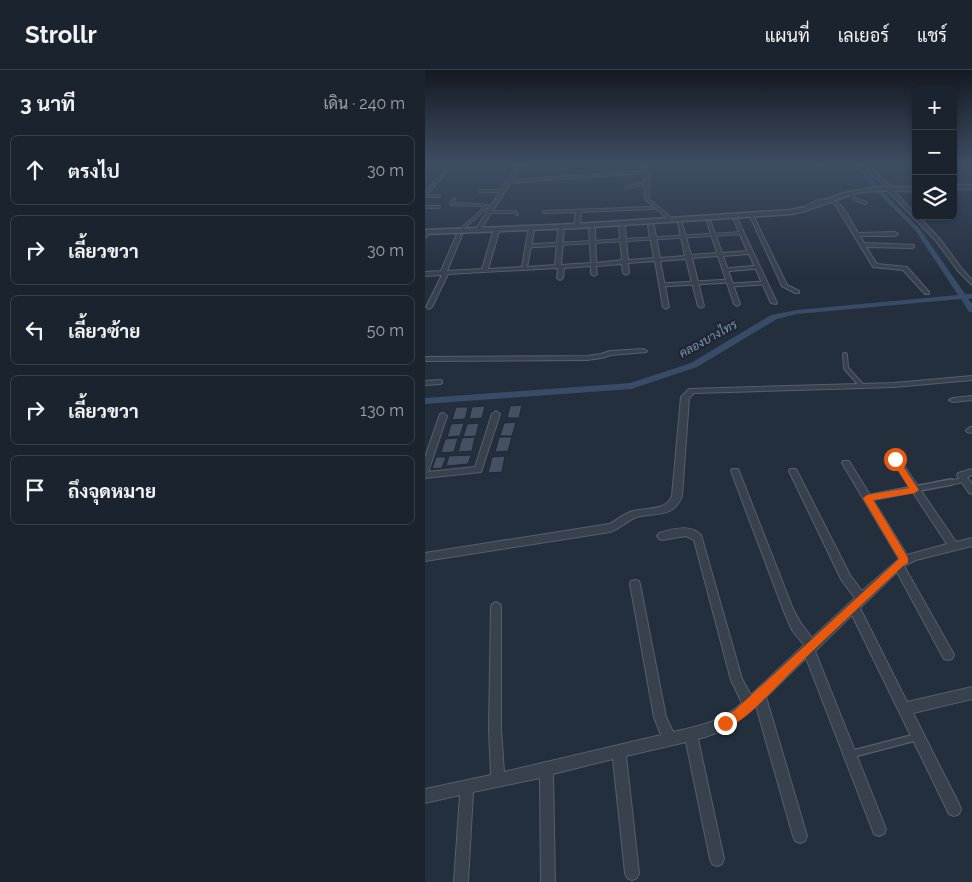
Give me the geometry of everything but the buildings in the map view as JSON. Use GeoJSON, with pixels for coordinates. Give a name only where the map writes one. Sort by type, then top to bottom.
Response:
{"type":"FeatureCollection","features":[{"type":"Feature","properties":{"kind":"street"},"geometry":{"type":"LineString","coordinates":[[478,230],[496,202]]}},
{"type":"Feature","properties":{"kind":"street"},"geometry":{"type":"LineString","coordinates":[[650,202],[672,220]]}},
{"type":"Feature","properties":{"kind":"street"},"geometry":{"type":"LineString","coordinates":[[425,234],[804,211],[824,202]]}},
{"type":"Feature","properties":{"kind":"street"},"geometry":{"type":"LineString","coordinates":[[834,202],[838,205],[875,266],[905,268],[927,293]]}},
{"type":"Feature","properties":{"kind":"street"},"geometry":{"type":"LineString","coordinates":[[900,202],[938,240],[972,283]]}},
{"type":"Feature","properties":{"kind":"street"},"geometry":{"type":"LineString","coordinates":[[545,212],[651,208]]}},
{"type":"Feature","properties":{"kind":"street"},"geometry":{"type":"LineString","coordinates":[[577,226],[579,211]]}},
{"type":"Feature","properties":{"kind":"street"},"geometry":{"type":"LineString","coordinates":[[751,215],[785,286],[797,292]]}},
{"type":"Feature","properties":{"kind":"street"},"geometry":{"type":"LineString","coordinates":[[736,220],[773,302]]}},
{"type":"Feature","properties":{"kind":"street"},"geometry":{"type":"LineString","coordinates":[[709,222],[737,304]]}},
{"type":"Feature","properties":{"kind":"street"},"geometry":{"type":"LineString","coordinates":[[680,223],[701,306]]}},
{"type":"Feature","properties":{"kind":"street"},"geometry":{"type":"LineString","coordinates":[[651,226],[666,307]]}},
{"type":"Feature","properties":{"kind":"street"},"geometry":{"type":"LineString","coordinates":[[622,227],[626,273]]}},
{"type":"Feature","properties":{"kind":"street"},"geometry":{"type":"LineString","coordinates":[[592,229],[594,274]]}},
{"type":"Feature","properties":{"kind":"street"},"geometry":{"type":"LineString","coordinates":[[560,278],[561,230]]}},
{"type":"Feature","properties":{"kind":"street"},"geometry":{"type":"LineString","coordinates":[[524,269],[531,231]]}},
{"type":"Feature","properties":{"kind":"street"},"geometry":{"type":"LineString","coordinates":[[484,271],[496,232]]}},
{"type":"Feature","properties":{"kind":"street"},"geometry":{"type":"LineString","coordinates":[[429,308],[445,273],[459,233]]}},
{"type":"Feature","properties":{"kind":"street"},"geometry":{"type":"LineString","coordinates":[[856,235],[895,234]]}},
{"type":"Feature","properties":{"kind":"street"},"geometry":{"type":"LineString","coordinates":[[862,245],[912,246]]}},
{"type":"Feature","properties":{"kind":"street"},"geometry":{"type":"LineString","coordinates":[[425,274],[559,267],[751,252]]}},
{"type":"Feature","properties":{"kind":"street"},"geometry":{"type":"LineString","coordinates":[[425,359],[587,358],[610,353],[644,351]]}},
{"type":"Feature","properties":{"kind":"street"},"geometry":{"type":"LineString","coordinates":[[425,557],[610,528],[631,516],[663,509],[674,504],[677,500],[678,491],[685,397],[692,391],[894,386],[972,378]]}},
{"type":"Feature","properties":{"kind":"street"},"geometry":{"type":"LineString","coordinates":[[953,400],[972,398]]}},
{"type":"Feature","properties":{"kind":"street"},"geometry":{"type":"LineString","coordinates":[[425,475],[478,470],[496,414]]}},
{"type":"Feature","properties":{"kind":"street"},"geometry":{"type":"LineString","coordinates":[[425,470],[443,416]]}},
{"type":"Feature","properties":{"kind":"street"},"geometry":{"type":"LineString","coordinates":[[895,459],[953,546]]}},
{"type":"Feature","properties":{"kind":"street"},"geometry":{"type":"LineString","coordinates":[[846,464],[867,498],[948,655]]}},
{"type":"Feature","properties":{"kind":"street"},"geometry":{"type":"LineString","coordinates":[[735,471],[788,608],[809,647],[879,830]]}},
{"type":"Feature","properties":{"kind":"street"},"geometry":{"type":"LineString","coordinates":[[793,471],[858,603],[918,737],[954,809]]}},
{"type":"Feature","properties":{"kind":"street"},"geometry":{"type":"LineString","coordinates":[[972,472],[961,476],[972,491]]}},
{"type":"Feature","properties":{"kind":"street"},"geometry":{"type":"LineString","coordinates":[[662,536],[691,532],[698,538],[737,680],[754,699],[800,836]]}},
{"type":"Feature","properties":{"kind":"street"},"geometry":{"type":"LineString","coordinates":[[425,796],[708,730],[725,723],[739,714],[901,563],[915,556],[972,542]]}},
{"type":"Feature","properties":{"kind":"street"},"geometry":{"type":"LineString","coordinates":[[635,584],[661,717],[669,739]]}},
{"type":"Feature","properties":{"kind":"street"},"geometry":{"type":"LineString","coordinates":[[496,606],[495,729],[498,780]]}},
{"type":"Feature","properties":{"kind":"street"},"geometry":{"type":"LineString","coordinates":[[905,709],[972,693]]}},
{"type":"Feature","properties":{"kind":"street"},"geometry":{"type":"LineString","coordinates":[[691,734],[717,859]]}},
{"type":"Feature","properties":{"kind":"street"},"geometry":{"type":"LineString","coordinates":[[619,751],[632,873]]}},
{"type":"Feature","properties":{"kind":"street"},"geometry":{"type":"LineString","coordinates":[[547,769],[548,882]]}},
{"type":"Feature","properties":{"kind":"street"},"geometry":{"type":"LineString","coordinates":[[461,882],[467,787]]}},
{"type":"Feature","properties":{"kind":"lane"},"geometry":{"type":"LineString","coordinates":[[452,202],[451,204],[485,207],[491,210],[515,212],[517,214]]}},
{"type":"Feature","properties":{"kind":"lane"},"geometry":{"type":"LineString","coordinates":[[425,207],[439,207]]}},
{"type":"Feature","properties":{"kind":"lane"},"geometry":{"type":"LineString","coordinates":[[459,233],[467,223],[478,217],[485,207]]}},
{"type":"Feature","properties":{"kind":"lane"},"geometry":{"type":"LineString","coordinates":[[528,246],[743,233]]}},
{"type":"Feature","properties":{"kind":"lane"},"geometry":{"type":"LineString","coordinates":[[725,270],[758,267]]}},
{"type":"Feature","properties":{"kind":"lane"},"geometry":{"type":"LineString","coordinates":[[662,285],[765,283]]}},
{"type":"Feature","properties":{"kind":"lane"},"geometry":{"type":"LineString","coordinates":[[845,355],[844,366],[862,386]]}},
{"type":"Feature","properties":{"kind":"lane"},"geometry":{"type":"LineString","coordinates":[[425,383],[440,382]]}},
{"type":"Feature","properties":{"kind":"lane"},"geometry":{"type":"LineString","coordinates":[[867,498],[963,480]]}},
{"type":"Feature","properties":{"kind":"lane"},"geometry":{"type":"LineString","coordinates":[[850,754],[918,737]]}},
{"type":"Feature","properties":{"kind":"waterway"},"geometry":{"type":"LineString","coordinates":[[890,202],[917,229],[963,297]]}},
{"type":"Feature","properties":{"kind":"waterway","name":"คลองบางไทร"},"geometry":{"type":"LineString","coordinates":[[963,297],[972,296]]}},
{"type":"Feature","properties":{"kind":"waterway","name":"คลองบางไทร"},"geometry":{"type":"LineString","coordinates":[[425,401],[631,386],[694,365],[774,317],[797,312],[963,297]]}},
{"type":"Feature","properties":{"kind":"waterway"},"geometry":{"type":"LineString","coordinates":[[963,297],[972,310]]}},
{"type":"Feature","properties":{"kind":"route"},"geometry":{"type":"LineString","coordinates":[[725,723],[739,714],[800,655],[900,563],[905,561],[867,498],[915,490],[895,459]]}}]}
